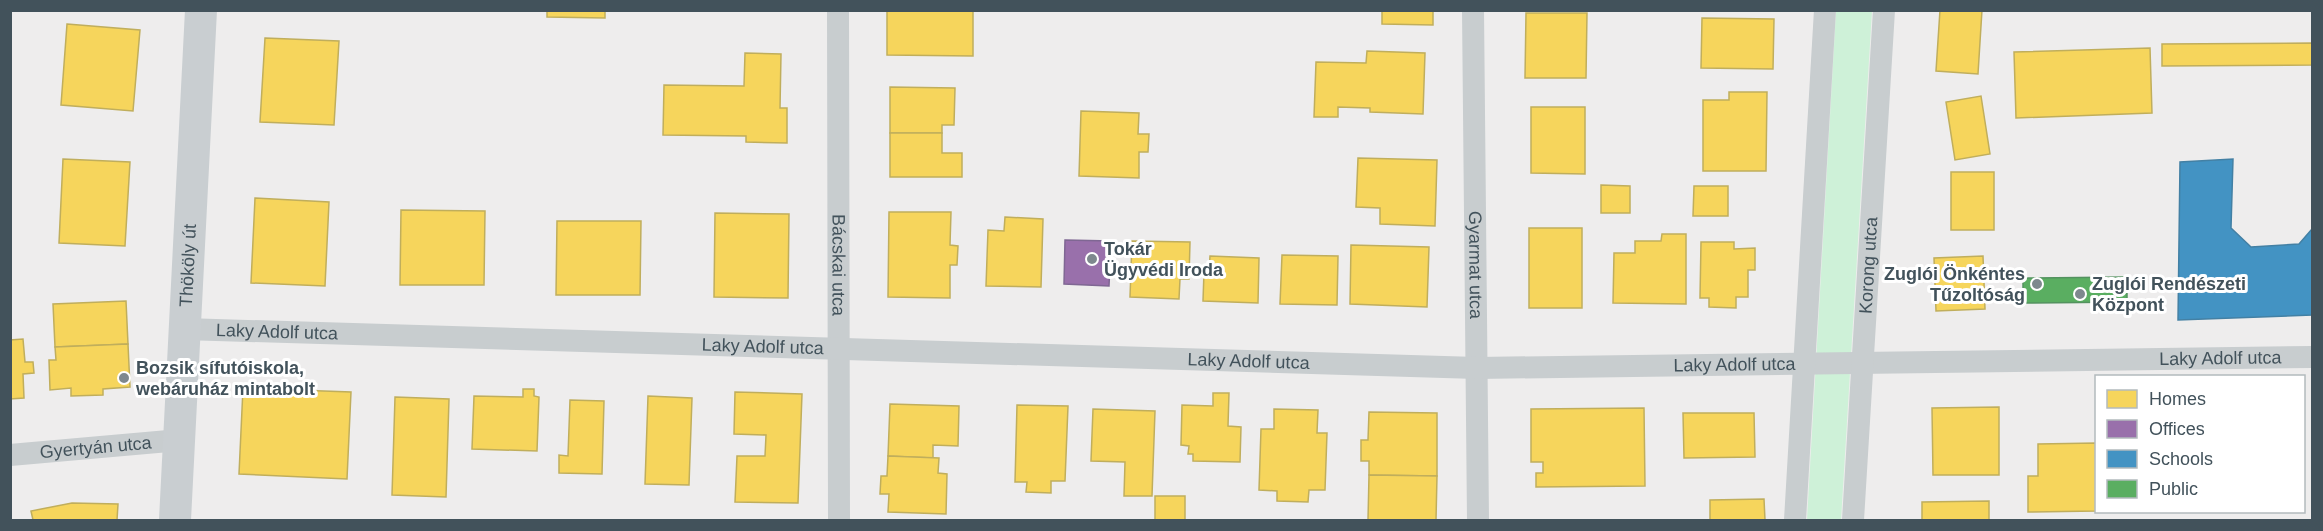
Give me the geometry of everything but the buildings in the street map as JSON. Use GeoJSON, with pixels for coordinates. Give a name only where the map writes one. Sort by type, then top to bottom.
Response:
{"type":"FeatureCollection","features":[{"type":"Feature","properties":{"kind":"main road","name":"Thököly út"},"geometry":{"type":"LineString","coordinates":[[175,520],[201,10]]}},
{"type":"Feature","properties":{"kind":"street","name":"Bácskai utca"},"geometry":{"type":"LineString","coordinates":[[838,10],[839,520]]}},
{"type":"Feature","properties":{"kind":"street","name":"Gyarmat utca"},"geometry":{"type":"LineString","coordinates":[[1473,10],[1478,520]]}},
{"type":"Feature","properties":{"kind":"street"},"geometry":{"type":"LineString","coordinates":[[1795,520],[1825,10]]}},
{"type":"Feature","properties":{"kind":"street","name":"Korong utca"},"geometry":{"type":"LineString","coordinates":[[1853,520],[1884,10]]}},
{"type":"Feature","properties":{"kind":"street","name":"Laky Adolf utca"},"geometry":{"type":"LineString","coordinates":[[184,328],[1477,368],[2313,357]]}},
{"type":"Feature","properties":{"kind":"street","name":"Gyertyán utca"},"geometry":{"type":"LineString","coordinates":[[10,455],[180,440]]}},
{"type":"Feature","properties":{"kind":"green space"},"geometry":{"type":"Polygon","coordinates":[[[1836,11],[1872,11],[1841,520],[1807,520],[1836,11]]]}},
{"type":"Feature","properties":{"kind":"place","name":"Tokár Ügyvédi Iroda"},"geometry":{"type":"Point","coordinates":[1092,259]}},
{"type":"Feature","properties":{"kind":"place","name":"Zuglói Önkéntes Tűzoltóság"},"geometry":{"type":"Point","coordinates":[2037,284]}},
{"type":"Feature","properties":{"kind":"place","name":"Zuglói Rendészeti Központ"},"geometry":{"type":"Point","coordinates":[2080,294]}},
{"type":"Feature","properties":{"kind":"place","name":"Bozsik sífutóiskola, webáruház mintabolt"},"geometry":{"type":"Point","coordinates":[124,378]}}]}
